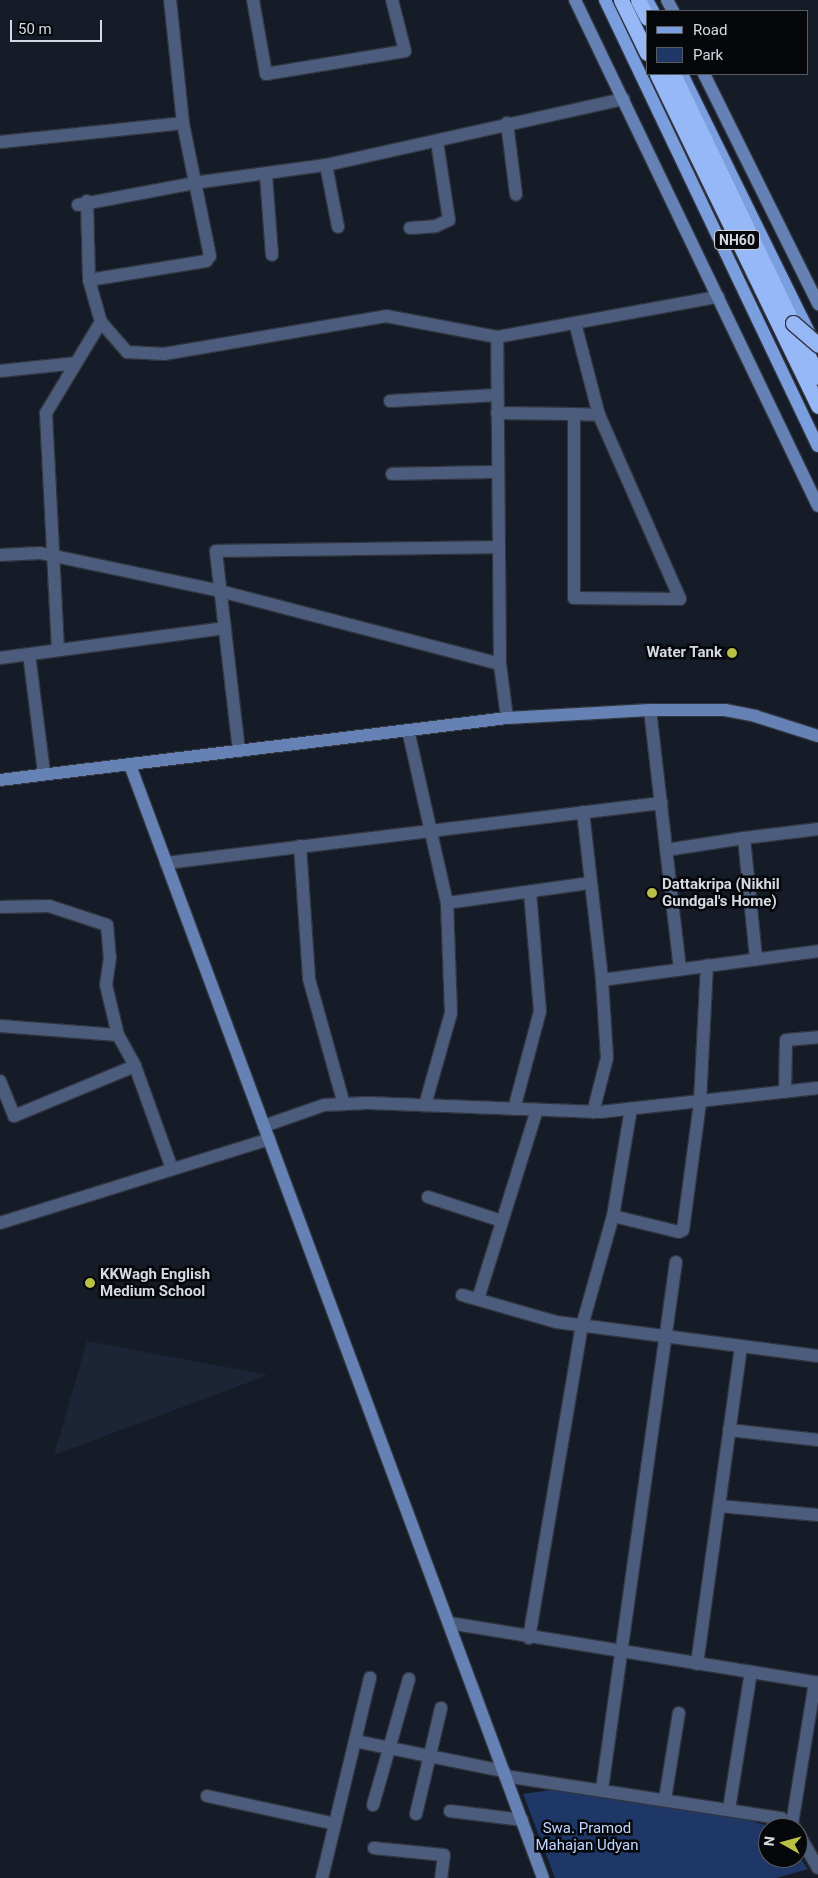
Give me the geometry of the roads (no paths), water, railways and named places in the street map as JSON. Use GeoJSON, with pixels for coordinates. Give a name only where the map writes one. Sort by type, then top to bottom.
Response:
{"type":"FeatureCollection","features":[{"type":"Feature","properties":{"kind":"highway"},"geometry":{"type":"LineString","coordinates":[[621,0],[646,51]]}},
{"type":"Feature","properties":{"kind":"highway"},"geometry":{"type":"LineString","coordinates":[[638,0],[646,16]]}},
{"type":"Feature","properties":{"kind":"highway","name":"NH60"},"geometry":{"type":"LineString","coordinates":[[657,75],[818,406]]}},
{"type":"Feature","properties":{"kind":"highway","name":"NH60"},"geometry":{"type":"LineString","coordinates":[[673,75],[818,377]]}},
{"type":"Feature","properties":{"kind":"highway"},"geometry":{"type":"LineString","coordinates":[[793,323],[818,344]]}},
{"type":"Feature","properties":{"kind":"main road"},"geometry":{"type":"LineString","coordinates":[[605,0],[818,446]]}},
{"type":"Feature","properties":{"kind":"main road"},"geometry":{"type":"LineString","coordinates":[[682,75],[818,351]]}},
{"type":"Feature","properties":{"kind":"street"},"geometry":{"type":"LineString","coordinates":[[89,280],[208,260],[210,252],[183,124],[170,0]]}},
{"type":"Feature","properties":{"kind":"street"},"geometry":{"type":"LineString","coordinates":[[255,0],[266,74],[405,51],[392,0]]}},
{"type":"Feature","properties":{"kind":"street"},"geometry":{"type":"LineString","coordinates":[[575,0],[818,506]]}},
{"type":"Feature","properties":{"kind":"street"},"geometry":{"type":"LineString","coordinates":[[704,75],[818,304]]}},
{"type":"Feature","properties":{"kind":"street"},"geometry":{"type":"LineString","coordinates":[[624,99],[507,123],[437,142],[326,165],[266,175],[194,183],[82,203],[89,280],[101,322],[127,352],[164,354],[386,316],[497,337],[718,297]]}},
{"type":"Feature","properties":{"kind":"street"},"geometry":{"type":"LineString","coordinates":[[507,123],[516,194]]}},
{"type":"Feature","properties":{"kind":"street"},"geometry":{"type":"LineString","coordinates":[[0,142],[183,124]]}},
{"type":"Feature","properties":{"kind":"street"},"geometry":{"type":"LineString","coordinates":[[410,228],[436,226],[449,220],[437,142]]}},
{"type":"Feature","properties":{"kind":"street"},"geometry":{"type":"LineString","coordinates":[[326,165],[338,227]]}},
{"type":"Feature","properties":{"kind":"street"},"geometry":{"type":"LineString","coordinates":[[266,175],[272,255]]}},
{"type":"Feature","properties":{"kind":"street"},"geometry":{"type":"LineString","coordinates":[[58,650],[51,555],[46,413],[101,322]]}},
{"type":"Feature","properties":{"kind":"street"},"geometry":{"type":"LineString","coordinates":[[574,414],[574,598],[680,599],[599,415],[575,323]]}},
{"type":"Feature","properties":{"kind":"street"},"geometry":{"type":"LineString","coordinates":[[497,337],[500,664],[507,718]]}},
{"type":"Feature","properties":{"kind":"street"},"geometry":{"type":"LineString","coordinates":[[0,371],[76,363]]}},
{"type":"Feature","properties":{"kind":"street"},"geometry":{"type":"LineString","coordinates":[[390,401],[497,395]]}},
{"type":"Feature","properties":{"kind":"street"},"geometry":{"type":"LineString","coordinates":[[498,413],[599,415]]}},
{"type":"Feature","properties":{"kind":"street"},"geometry":{"type":"LineString","coordinates":[[392,474],[498,472]]}},
{"type":"Feature","properties":{"kind":"street"},"geometry":{"type":"LineString","coordinates":[[239,751],[216,551],[499,547]]}},
{"type":"Feature","properties":{"kind":"street"},"geometry":{"type":"LineString","coordinates":[[0,555],[51,555],[220,591],[500,664]]}},
{"type":"Feature","properties":{"kind":"street"},"geometry":{"type":"LineString","coordinates":[[0,658],[225,628]]}},
{"type":"Feature","properties":{"kind":"street"},"geometry":{"type":"LineString","coordinates":[[29,654],[44,772]]}},
{"type":"Feature","properties":{"kind":"street"},"geometry":{"type":"LineString","coordinates":[[0,780],[44,772],[130,764],[507,718],[650,710],[725,710],[755,716],[818,736]]}},
{"type":"Feature","properties":{"kind":"street"},"geometry":{"type":"LineString","coordinates":[[650,710],[680,969]]}},
{"type":"Feature","properties":{"kind":"street"},"geometry":{"type":"LineString","coordinates":[[408,730],[447,903],[451,1013],[426,1105]]}},
{"type":"Feature","properties":{"kind":"street"},"geometry":{"type":"LineString","coordinates":[[130,764],[543,1878]]}},
{"type":"Feature","properties":{"kind":"street"},"geometry":{"type":"LineString","coordinates":[[166,863],[661,804]]}},
{"type":"Feature","properties":{"kind":"street"},"geometry":{"type":"LineString","coordinates":[[583,812],[602,980],[607,1058],[593,1112]]}},
{"type":"Feature","properties":{"kind":"street"},"geometry":{"type":"LineString","coordinates":[[666,850],[818,829]]}},
{"type":"Feature","properties":{"kind":"street"},"geometry":{"type":"LineString","coordinates":[[744,838],[756,959]]}},
{"type":"Feature","properties":{"kind":"street"},"geometry":{"type":"LineString","coordinates":[[300,846],[309,979],[344,1104]]}},
{"type":"Feature","properties":{"kind":"street"},"geometry":{"type":"LineString","coordinates":[[447,903],[590,883]]}},
{"type":"Feature","properties":{"kind":"street"},"geometry":{"type":"LineString","coordinates":[[514,1109],[540,1011],[530,891]]}},
{"type":"Feature","properties":{"kind":"street"},"geometry":{"type":"LineString","coordinates":[[0,907],[49,906],[107,925],[110,957],[106,985],[118,1035],[135,1066],[172,1169]]}},
{"type":"Feature","properties":{"kind":"street"},"geometry":{"type":"LineString","coordinates":[[602,980],[818,950]]}},
{"type":"Feature","properties":{"kind":"street"},"geometry":{"type":"LineString","coordinates":[[613,1216],[679,1232],[684,1230],[700,1102],[707,966]]}},
{"type":"Feature","properties":{"kind":"street"},"geometry":{"type":"LineString","coordinates":[[0,1026],[118,1035]]}},
{"type":"Feature","properties":{"kind":"street"},"geometry":{"type":"LineString","coordinates":[[785,1092],[786,1040],[818,1037]]}},
{"type":"Feature","properties":{"kind":"street"},"geometry":{"type":"LineString","coordinates":[[0,1081],[14,1116],[135,1066]]}},
{"type":"Feature","properties":{"kind":"street"},"geometry":{"type":"LineString","coordinates":[[264,1126],[324,1105],[426,1105],[593,1112],[818,1088]]}},
{"type":"Feature","properties":{"kind":"street"},"geometry":{"type":"LineString","coordinates":[[529,1638],[582,1326],[613,1216],[631,1108]]}},
{"type":"Feature","properties":{"kind":"street"},"geometry":{"type":"LineString","coordinates":[[478,1299],[537,1110]]}},
{"type":"Feature","properties":{"kind":"street"},"geometry":{"type":"LineString","coordinates":[[0,1223],[269,1139]]}},
{"type":"Feature","properties":{"kind":"street"},"geometry":{"type":"LineString","coordinates":[[428,1197],[502,1221]]}},
{"type":"Feature","properties":{"kind":"street"},"geometry":{"type":"LineString","coordinates":[[602,1789],[676,1262]]}},
{"type":"Feature","properties":{"kind":"street"},"geometry":{"type":"LineString","coordinates":[[462,1295],[556,1322],[818,1356]]}},
{"type":"Feature","properties":{"kind":"street"},"geometry":{"type":"LineString","coordinates":[[697,1664],[741,1346]]}},
{"type":"Feature","properties":{"kind":"street"},"geometry":{"type":"LineString","coordinates":[[729,1430],[818,1440]]}},
{"type":"Feature","properties":{"kind":"street"},"geometry":{"type":"LineString","coordinates":[[719,1506],[818,1515]]}},
{"type":"Feature","properties":{"kind":"street"},"geometry":{"type":"LineString","coordinates":[[449,1623],[621,1653],[817,1682],[797,1818]]}},
{"type":"Feature","properties":{"kind":"street"},"geometry":{"type":"LineString","coordinates":[[729,1809],[751,1672]]}},
{"type":"Feature","properties":{"kind":"street"},"geometry":{"type":"LineString","coordinates":[[322,1878],[370,1678]]}},
{"type":"Feature","properties":{"kind":"street"},"geometry":{"type":"LineString","coordinates":[[373,1805],[409,1679]]}},
{"type":"Feature","properties":{"kind":"street"},"geometry":{"type":"LineString","coordinates":[[416,1814],[441,1708]]}},
{"type":"Feature","properties":{"kind":"street"},"geometry":{"type":"LineString","coordinates":[[665,1799],[679,1714]]}},
{"type":"Feature","properties":{"kind":"street"},"geometry":{"type":"LineString","coordinates":[[356,1741],[504,1774],[729,1809],[760,1818]]}},
{"type":"Feature","properties":{"kind":"street"},"geometry":{"type":"LineString","coordinates":[[207,1796],[335,1824]]}},
{"type":"Feature","properties":{"kind":"street"},"geometry":{"type":"LineString","coordinates":[[450,1812],[522,1820]]}},
{"type":"Feature","properties":{"kind":"street"},"geometry":{"type":"LineString","coordinates":[[374,1848],[444,1855],[441,1878]]}},
{"type":"Feature","properties":{"kind":"street"},"geometry":{"type":"LineString","coordinates":[[808,1851],[818,1868]]}},
{"type":"Feature","properties":{"kind":"place","name":"Water Tank"},"geometry":{"type":"Point","coordinates":[732,653]}},
{"type":"Feature","properties":{"kind":"place","name":"Dattakripa (Nikhil Gundgal's Home)"},"geometry":{"type":"Point","coordinates":[652,893]}},
{"type":"Feature","properties":{"kind":"place","name":"KKWagh English Medium School"},"geometry":{"type":"Point","coordinates":[90,1283]}},
{"type":"Feature","properties":{"kind":"park label","name":"Swa. Pramod Mahajan Udyan"},"geometry":{"type":"Point","coordinates":[587,1836]}}]}
